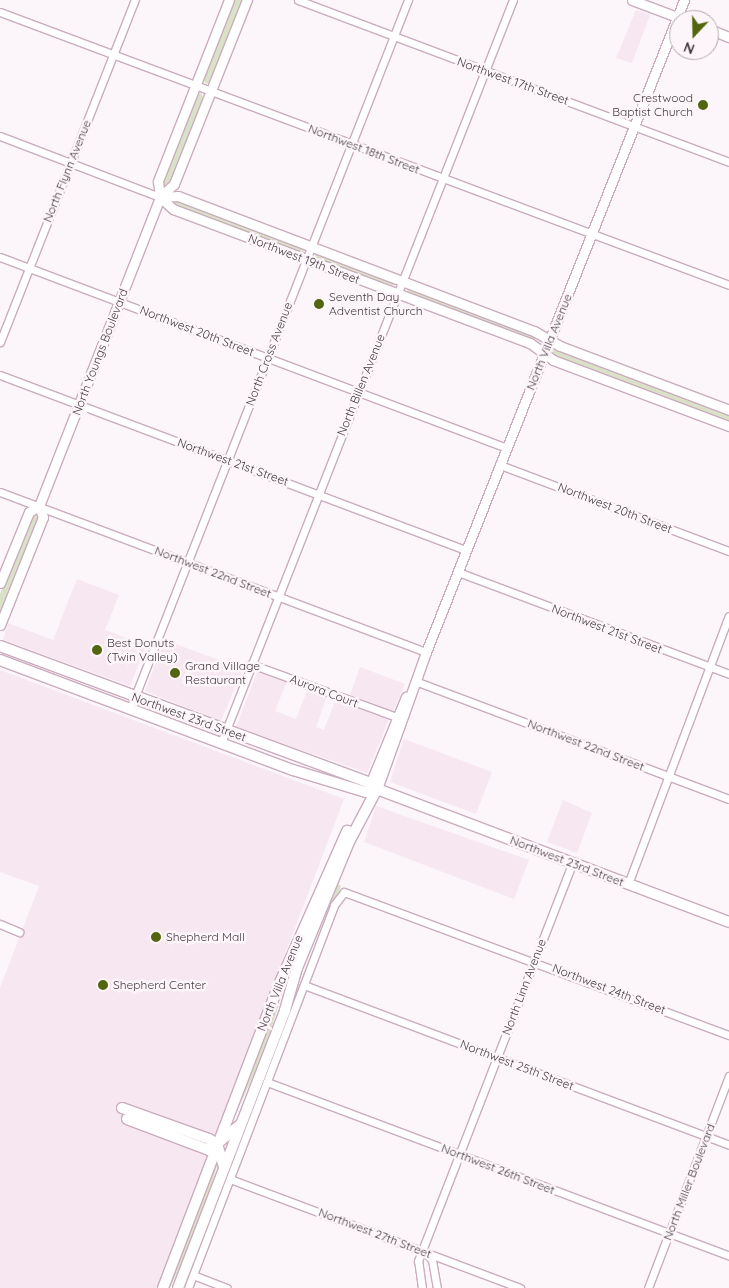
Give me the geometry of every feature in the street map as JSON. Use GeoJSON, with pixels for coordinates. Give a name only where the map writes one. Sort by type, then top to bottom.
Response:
{"type":"FeatureCollection","features":[{"type":"Feature","properties":{"kind":"main road","name":"Northwest 23rd Street"},"geometry":{"type":"LineString","coordinates":[[0,646],[210,726],[329,768],[371,788],[729,922]]}},
{"type":"Feature","properties":{"kind":"main road","name":"Northwest 23rd Street"},"geometry":{"type":"LineString","coordinates":[[0,660],[293,770],[325,780],[371,788]]}},
{"type":"Feature","properties":{"kind":"main road"},"geometry":{"type":"LineString","coordinates":[[48,678],[52,666]]}},
{"type":"Feature","properties":{"kind":"main road"},"geometry":{"type":"LineString","coordinates":[[171,711],[193,732],[210,726]]}},
{"type":"Feature","properties":{"kind":"main road"},"geometry":{"type":"LineString","coordinates":[[258,757],[263,744]]}},
{"type":"Feature","properties":{"kind":"main road"},"geometry":{"type":"LineString","coordinates":[[293,770],[297,757]]}},
{"type":"Feature","properties":{"kind":"main road"},"geometry":{"type":"LineString","coordinates":[[325,780],[329,768]]}},
{"type":"Feature","properties":{"kind":"main road","name":"North Villa Avenue"},"geometry":{"type":"LineString","coordinates":[[178,1288],[285,1010],[297,968],[371,788]]}},
{"type":"Feature","properties":{"kind":"main road","name":"North Villa Avenue"},"geometry":{"type":"LineString","coordinates":[[163,1288],[217,1144],[317,892],[371,788]]}},
{"type":"Feature","properties":{"kind":"main road"},"geometry":{"type":"LineString","coordinates":[[285,1010],[277,991],[297,968]]}},
{"type":"Feature","properties":{"kind":"main road"},"geometry":{"type":"LineString","coordinates":[[122,1108],[217,1144]]}},
{"type":"Feature","properties":{"kind":"main road"},"geometry":{"type":"LineString","coordinates":[[127,1119],[209,1150],[240,1126]]}},
{"type":"Feature","properties":{"kind":"main road"},"geometry":{"type":"LineString","coordinates":[[217,1144],[224,1168]]}},
{"type":"Feature","properties":{"kind":"street","name":"North Flynn Avenue"},"geometry":{"type":"LineString","coordinates":[[0,342],[135,0]]}},
{"type":"Feature","properties":{"kind":"street","name":"North Youngs Boulevard"},"geometry":{"type":"LineString","coordinates":[[160,197],[158,181],[229,0]]}},
{"type":"Feature","properties":{"kind":"street","name":"North Youngs Boulevard"},"geometry":{"type":"LineString","coordinates":[[0,583],[29,512],[39,506],[160,197],[174,184],[247,0]]}},
{"type":"Feature","properties":{"kind":"street","name":"Northwest 17th Street"},"geometry":{"type":"LineString","coordinates":[[298,0],[729,162]]}},
{"type":"Feature","properties":{"kind":"street","name":"North Cross Avenue"},"geometry":{"type":"LineString","coordinates":[[130,709],[408,0]]}},
{"type":"Feature","properties":{"kind":"street","name":"North Billen Avenue"},"geometry":{"type":"LineString","coordinates":[[221,743],[513,0]]}},
{"type":"Feature","properties":{"kind":"street"},"geometry":{"type":"LineString","coordinates":[[632,0],[669,14]]}},
{"type":"Feature","properties":{"kind":"street","name":"Northwest 18th Street"},"geometry":{"type":"LineString","coordinates":[[0,12],[443,180],[729,285]]}},
{"type":"Feature","properties":{"kind":"street","name":"North Villa Avenue"},"geometry":{"type":"LineString","coordinates":[[371,788],[415,683],[634,126],[669,46]]}},
{"type":"Feature","properties":{"kind":"street","name":"Northwest 19th Street"},"geometry":{"type":"LineString","coordinates":[[0,136],[160,197],[173,209],[530,343],[553,360],[729,426]]}},
{"type":"Feature","properties":{"kind":"street","name":"Northwest 19th Street"},"geometry":{"type":"LineString","coordinates":[[160,197],[178,196],[534,331],[550,340],[729,410]]}},
{"type":"Feature","properties":{"kind":"street","name":"Northwest 20th Street"},"geometry":{"type":"LineString","coordinates":[[0,257],[507,448]]}},
{"type":"Feature","properties":{"kind":"street","name":"Northwest 21st Street"},"geometry":{"type":"LineString","coordinates":[[0,375],[466,550]]}},
{"type":"Feature","properties":{"kind":"street","name":"Northwest 20th Street"},"geometry":{"type":"LineString","coordinates":[[500,465],[729,550]]}},
{"type":"Feature","properties":{"kind":"street","name":"Northwest 22nd Street"},"geometry":{"type":"LineString","coordinates":[[0,492],[426,652]]}},
{"type":"Feature","properties":{"kind":"street","name":"North Youngs Boulevard"},"geometry":{"type":"LineString","coordinates":[[0,625],[43,517],[39,506]]}},
{"type":"Feature","properties":{"kind":"street","name":"Northwest 21st Street"},"geometry":{"type":"LineString","coordinates":[[458,572],[729,674]]}},
{"type":"Feature","properties":{"kind":"street"},"geometry":{"type":"LineString","coordinates":[[628,884],[729,616]]}},
{"type":"Feature","properties":{"kind":"street","name":"Aurora Court"},"geometry":{"type":"LineString","coordinates":[[251,664],[397,717]]}},
{"type":"Feature","properties":{"kind":"street","name":"North Villa Avenue"},"geometry":{"type":"LineString","coordinates":[[371,788],[397,717],[415,683]]}},
{"type":"Feature","properties":{"kind":"street","name":"Northwest 22nd Street"},"geometry":{"type":"LineString","coordinates":[[415,683],[729,799]]}},
{"type":"Feature","properties":{"kind":"street","name":"North Linn Avenue"},"geometry":{"type":"LineString","coordinates":[[422,1288],[418,1261],[424,1251],[572,863]]}},
{"type":"Feature","properties":{"kind":"street","name":"North Villa Avenue"},"geometry":{"type":"LineString","coordinates":[[188,1288],[338,898],[349,891]]}},
{"type":"Feature","properties":{"kind":"street","name":"Northwest 24th Street"},"geometry":{"type":"LineString","coordinates":[[349,891],[729,1034]]}},
{"type":"Feature","properties":{"kind":"street"},"geometry":{"type":"LineString","coordinates":[[0,924],[19,932]]}},
{"type":"Feature","properties":{"kind":"street","name":"Northwest 25th Street"},"geometry":{"type":"LineString","coordinates":[[304,985],[729,1145]]}},
{"type":"Feature","properties":{"kind":"street","name":"North Miller Boulevard"},"geometry":{"type":"LineString","coordinates":[[648,1288],[729,1076]]}},
{"type":"Feature","properties":{"kind":"street","name":"Northwest 26th Street"},"geometry":{"type":"LineString","coordinates":[[267,1082],[729,1256]]}},
{"type":"Feature","properties":{"kind":"street","name":"Northwest 27th Street"},"geometry":{"type":"LineString","coordinates":[[230,1179],[520,1288]]}},
{"type":"Feature","properties":{"kind":"street"},"geometry":{"type":"LineString","coordinates":[[424,1251],[432,1260],[438,1288]]}},
{"type":"Feature","properties":{"kind":"street"},"geometry":{"type":"LineString","coordinates":[[193,1275],[228,1288]]}},
{"type":"Feature","properties":{"kind":"shaded area"},"geometry":{"type":"Polygon","coordinates":[[[636,10],[650,15],[632,63],[616,58],[636,10]]]}},
{"type":"Feature","properties":{"kind":"shaded area"},"geometry":{"type":"Polygon","coordinates":[[[77,579],[119,595],[105,630],[146,646],[130,686],[3,640],[8,623],[53,640],[77,579]]]}},
{"type":"Feature","properties":{"kind":"shaded area"},"geometry":{"type":"Polygon","coordinates":[[[165,640],[243,669],[221,721],[145,691],[165,640]]]}},
{"type":"Feature","properties":{"kind":"shaded area"},"geometry":{"type":"Polygon","coordinates":[[[360,667],[405,684],[393,712],[350,695],[360,667]]]}},
{"type":"Feature","properties":{"kind":"shaded area","name":"Shepherd Mall"},"geometry":{"type":"Polygon","coordinates":[[[0,670],[344,799],[158,1288],[0,1288],[0,988],[39,886],[0,872],[0,670]]]}},
{"type":"Feature","properties":{"kind":"shaded area"},"geometry":{"type":"Polygon","coordinates":[[[258,670],[287,681],[275,711],[296,719],[308,689],[327,696],[316,727],[324,730],[336,699],[389,719],[367,773],[236,727],[258,670]]]}},
{"type":"Feature","properties":{"kind":"shaded area"},"geometry":{"type":"Polygon","coordinates":[[[404,739],[492,772],[476,814],[390,782],[404,739]]]}},
{"type":"Feature","properties":{"kind":"shaded area"},"geometry":{"type":"Polygon","coordinates":[[[563,800],[592,813],[577,853],[547,842],[563,800]]]}},
{"type":"Feature","properties":{"kind":"shaded area"},"geometry":{"type":"Polygon","coordinates":[[[376,806],[529,860],[514,899],[364,842],[376,806]]]}},
{"type":"Feature","properties":{"kind":"green space"},"geometry":{"type":"Polygon","coordinates":[[[232,0],[244,0],[211,82],[206,84],[203,79],[232,0]]]}},
{"type":"Feature","properties":{"kind":"green space"},"geometry":{"type":"Polygon","coordinates":[[[201,93],[204,100],[172,183],[164,187],[161,178],[195,95],[201,93]]]}},
{"type":"Feature","properties":{"kind":"green space"},"geometry":{"type":"Polygon","coordinates":[[[175,199],[303,248],[304,251],[302,254],[174,206],[175,199]]]}},
{"type":"Feature","properties":{"kind":"green space"},"geometry":{"type":"Polygon","coordinates":[[[317,253],[392,282],[394,286],[313,258],[317,253]]]}},
{"type":"Feature","properties":{"kind":"green space"},"geometry":{"type":"Polygon","coordinates":[[[409,288],[535,335],[535,339],[532,340],[406,294],[409,288]]]}},
{"type":"Feature","properties":{"kind":"green space"},"geometry":{"type":"Polygon","coordinates":[[[555,348],[729,413],[729,423],[555,357],[552,351],[555,348]]]}},
{"type":"Feature","properties":{"kind":"green space"},"geometry":{"type":"Polygon","coordinates":[[[33,510],[41,513],[0,617],[0,594],[33,510]]]}},
{"type":"Feature","properties":{"kind":"green space"},"geometry":{"type":"Polygon","coordinates":[[[338,884],[341,886],[183,1288],[338,884]]]}},
{"type":"Feature","properties":{"kind":"green space"},"geometry":{"type":"Polygon","coordinates":[[[276,1002],[278,1007],[262,1058],[231,1123],[276,1002]]]}},
{"type":"Feature","properties":{"kind":"green space"},"geometry":{"type":"Polygon","coordinates":[[[216,1159],[217,1166],[202,1217],[170,1288],[167,1288],[216,1159]]]}},
{"type":"Feature","properties":{"kind":"place","name":"Crestwood Baptist Church"},"geometry":{"type":"Point","coordinates":[703,105]}},
{"type":"Feature","properties":{"kind":"place","name":"Seventh Day Adventist Church"},"geometry":{"type":"Point","coordinates":[319,304]}},
{"type":"Feature","properties":{"kind":"place","name":"Best Donuts (Twin Valley)"},"geometry":{"type":"Point","coordinates":[97,650]}},
{"type":"Feature","properties":{"kind":"place","name":"Grand Village Restaurant"},"geometry":{"type":"Point","coordinates":[175,673]}},
{"type":"Feature","properties":{"kind":"place","name":"Shepherd Mall"},"geometry":{"type":"Point","coordinates":[156,937]}},
{"type":"Feature","properties":{"kind":"place","name":"Shepherd Center"},"geometry":{"type":"Point","coordinates":[103,985]}}]}
